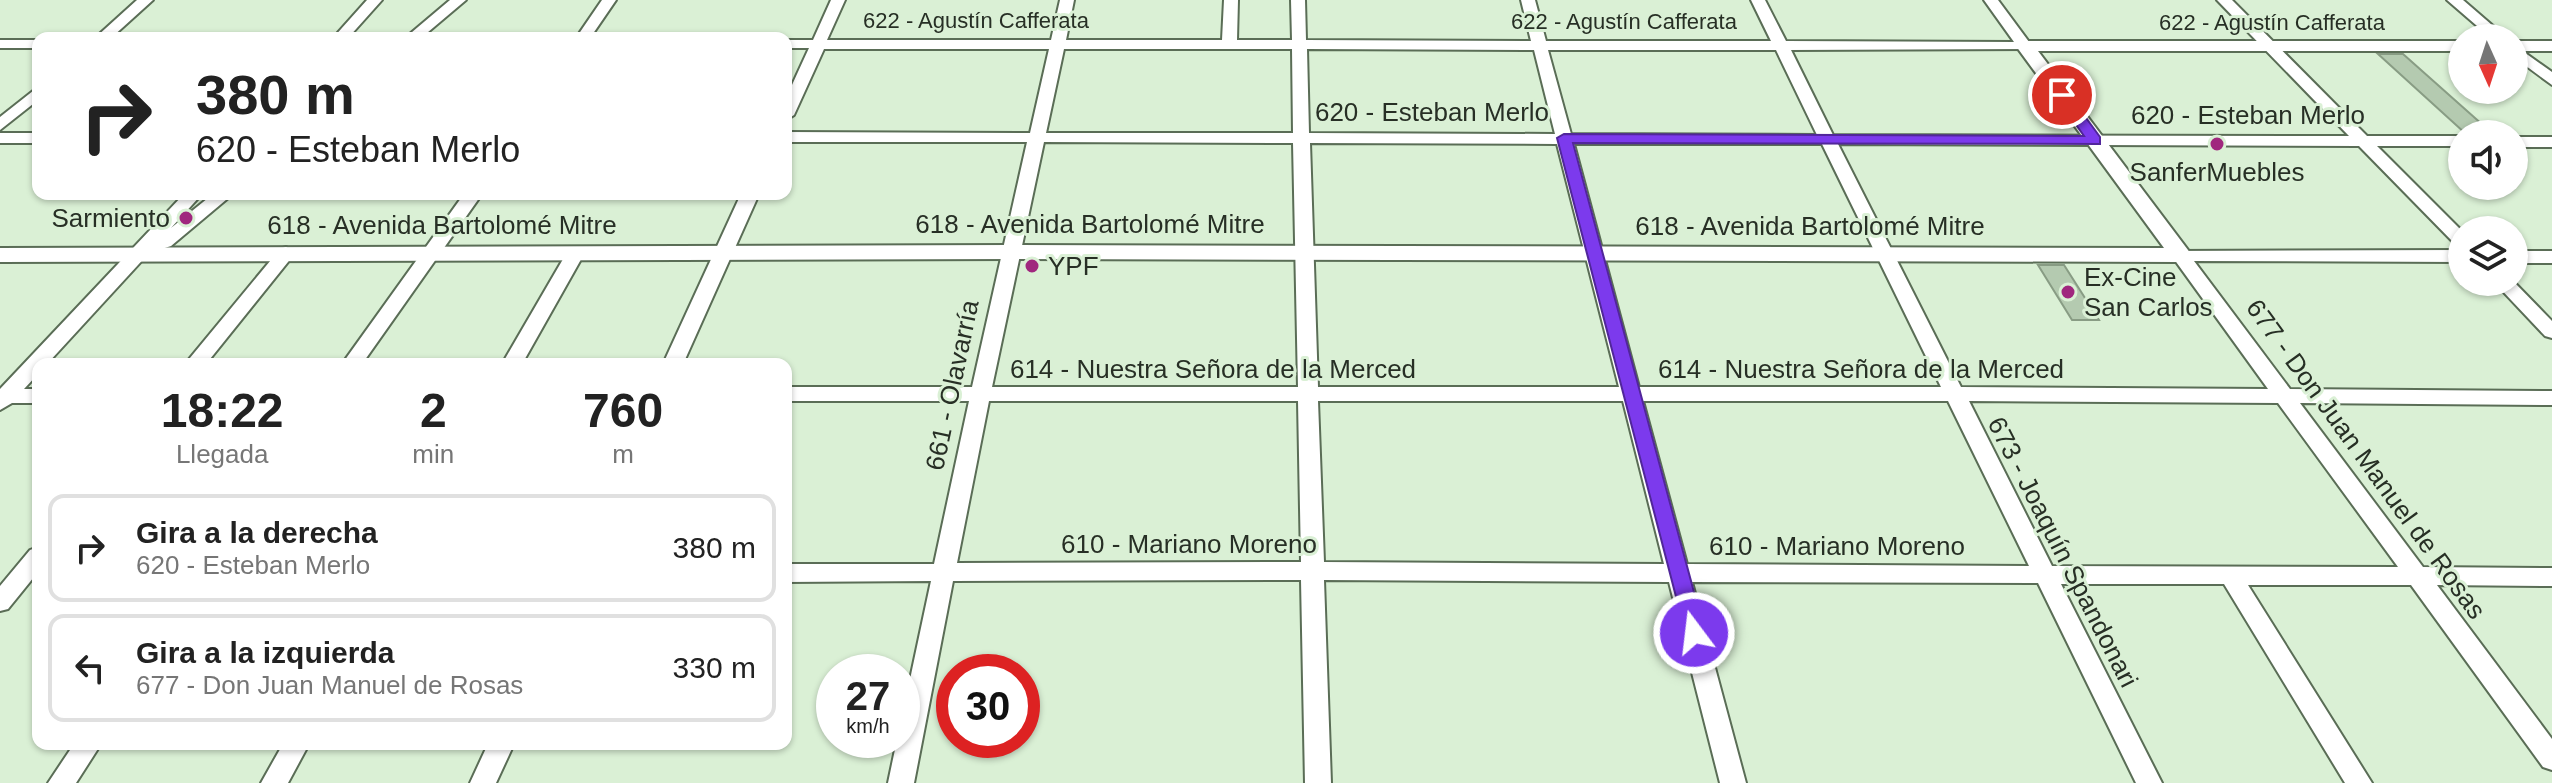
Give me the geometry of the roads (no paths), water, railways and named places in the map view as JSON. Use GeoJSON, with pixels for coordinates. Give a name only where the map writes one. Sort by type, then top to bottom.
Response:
{"type":"FeatureCollection","features":[{"type":"Feature","properties":{"kind":"main road","name":"622 - Agustín Cafferata"},"geometry":{"type":"LineString","coordinates":[[2025,46],[2448,46]]}},
{"type":"Feature","properties":{"kind":"main road","name":"677 - Don Juan Manuel de Rosas"},"geometry":{"type":"LineString","coordinates":[[2025,46],[2180,255]]}},
{"type":"Feature","properties":{"kind":"main road"},"geometry":{"type":"LineString","coordinates":[[2528,47],[2552,46]]}},
{"type":"Feature","properties":{"kind":"main road","name":"618 - Avenida Bartolomé Mitre"},"geometry":{"type":"LineString","coordinates":[[0,255],[1012,252],[2180,255]]}},
{"type":"Feature","properties":{"kind":"street"},"geometry":{"type":"LineString","coordinates":[[109,32],[146,0]]}},
{"type":"Feature","properties":{"kind":"street"},"geometry":{"type":"LineString","coordinates":[[346,32],[375,0]]}},
{"type":"Feature","properties":{"kind":"street"},"geometry":{"type":"LineString","coordinates":[[419,32],[459,0]]}},
{"type":"Feature","properties":{"kind":"street"},"geometry":{"type":"LineString","coordinates":[[587,32],[609,0]]}},
{"type":"Feature","properties":{"kind":"street"},"geometry":{"type":"LineString","coordinates":[[792,102],[838,0]]}},
{"type":"Feature","properties":{"kind":"street","name":"661 - Olavarría"},"geometry":{"type":"LineString","coordinates":[[901,783],[980,394],[1067,0]]}},
{"type":"Feature","properties":{"kind":"street"},"geometry":{"type":"LineString","coordinates":[[1229,44],[1231,0]]}},
{"type":"Feature","properties":{"kind":"street"},"geometry":{"type":"LineString","coordinates":[[1298,0],[1318,783]]}},
{"type":"Feature","properties":{"kind":"street"},"geometry":{"type":"LineString","coordinates":[[1528,0],[1733,783]]}},
{"type":"Feature","properties":{"kind":"street","name":"673 - Joaquín Spandonari"},"geometry":{"type":"LineString","coordinates":[[1758,0],[2149,783]]}},
{"type":"Feature","properties":{"kind":"street","name":"677 - Don Juan Manuel de Rosas"},"geometry":{"type":"LineString","coordinates":[[1991,0],[2025,46]]}},
{"type":"Feature","properties":{"kind":"street"},"geometry":{"type":"LineString","coordinates":[[2224,0],[2448,227]]}},
{"type":"Feature","properties":{"kind":"street"},"geometry":{"type":"LineString","coordinates":[[2454,0],[2483,24]]}},
{"type":"Feature","properties":{"kind":"street"},"geometry":{"type":"LineString","coordinates":[[0,44],[32,44]]}},
{"type":"Feature","properties":{"kind":"street","name":"622 - Agustín Cafferata"},"geometry":{"type":"LineString","coordinates":[[792,44],[2025,46]]}},
{"type":"Feature","properties":{"kind":"street"},"geometry":{"type":"LineString","coordinates":[[2528,60],[2552,80]]}},
{"type":"Feature","properties":{"kind":"street"},"geometry":{"type":"LineString","coordinates":[[0,125],[32,97]]}},
{"type":"Feature","properties":{"kind":"street","name":"620 - Esteban Merlo"},"geometry":{"type":"LineString","coordinates":[[792,137],[2448,141]]}},
{"type":"Feature","properties":{"kind":"street"},"geometry":{"type":"LineString","coordinates":[[0,138],[32,138]]}},
{"type":"Feature","properties":{"kind":"street"},"geometry":{"type":"LineString","coordinates":[[2528,142],[2552,142]]}},
{"type":"Feature","properties":{"kind":"street"},"geometry":{"type":"LineString","coordinates":[[40,358],[187,200]]}},
{"type":"Feature","properties":{"kind":"street"},"geometry":{"type":"LineString","coordinates":[[138,253],[165,242],[217,200]]}},
{"type":"Feature","properties":{"kind":"street"},"geometry":{"type":"LineString","coordinates":[[356,358],[469,200]]}},
{"type":"Feature","properties":{"kind":"street"},"geometry":{"type":"LineString","coordinates":[[676,358],[747,200]]}},
{"type":"Feature","properties":{"kind":"street"},"geometry":{"type":"LineString","coordinates":[[200,358],[286,253]]}},
{"type":"Feature","properties":{"kind":"street"},"geometry":{"type":"LineString","coordinates":[[515,358],[575,254]]}},
{"type":"Feature","properties":{"kind":"street"},"geometry":{"type":"LineString","coordinates":[[2180,255],[2448,256]]}},
{"type":"Feature","properties":{"kind":"street","name":"677 - Don Juan Manuel de Rosas"},"geometry":{"type":"LineString","coordinates":[[2180,255],[2552,759]]}},
{"type":"Feature","properties":{"kind":"street"},"geometry":{"type":"LineString","coordinates":[[2528,257],[2552,257]]}},
{"type":"Feature","properties":{"kind":"street"},"geometry":{"type":"LineString","coordinates":[[2517,296],[2552,332]]}},
{"type":"Feature","properties":{"kind":"street"},"geometry":{"type":"LineString","coordinates":[[2,398],[32,366]]}},
{"type":"Feature","properties":{"kind":"street","name":"614 - Nuestra Señora de la Merced"},"geometry":{"type":"LineString","coordinates":[[792,394],[1954,394],[2552,398]]}},
{"type":"Feature","properties":{"kind":"street"},"geometry":{"type":"LineString","coordinates":[[2,398],[32,396]]}},
{"type":"Feature","properties":{"kind":"street"},"geometry":{"type":"LineString","coordinates":[[0,602],[25,569]]}},
{"type":"Feature","properties":{"kind":"street","name":"610 - Mariano Moreno"},"geometry":{"type":"LineString","coordinates":[[792,573],[1312,571],[2552,577]]}},
{"type":"Feature","properties":{"kind":"street"},"geometry":{"type":"LineString","coordinates":[[2231,576],[2359,783]]}},
{"type":"Feature","properties":{"kind":"street"},"geometry":{"type":"LineString","coordinates":[[61,783],[84,750]]}},
{"type":"Feature","properties":{"kind":"street"},"geometry":{"type":"LineString","coordinates":[[274,783],[293,750]]}},
{"type":"Feature","properties":{"kind":"street"},"geometry":{"type":"LineString","coordinates":[[483,783],[498,750]]}},
{"type":"Feature","properties":{"kind":"place","name":"SanferMuebles"},"geometry":{"type":"Point","coordinates":[2217,144]}},
{"type":"Feature","properties":{"kind":"place","name":"Sarmiento"},"geometry":{"type":"Point","coordinates":[186,218]}},
{"type":"Feature","properties":{"kind":"place","name":"YPF"},"geometry":{"type":"Point","coordinates":[1032,266]}},
{"type":"Feature","properties":{"kind":"place","name":"Ex-Cine San Carlos"},"geometry":{"type":"Point","coordinates":[2068,292]}}]}
